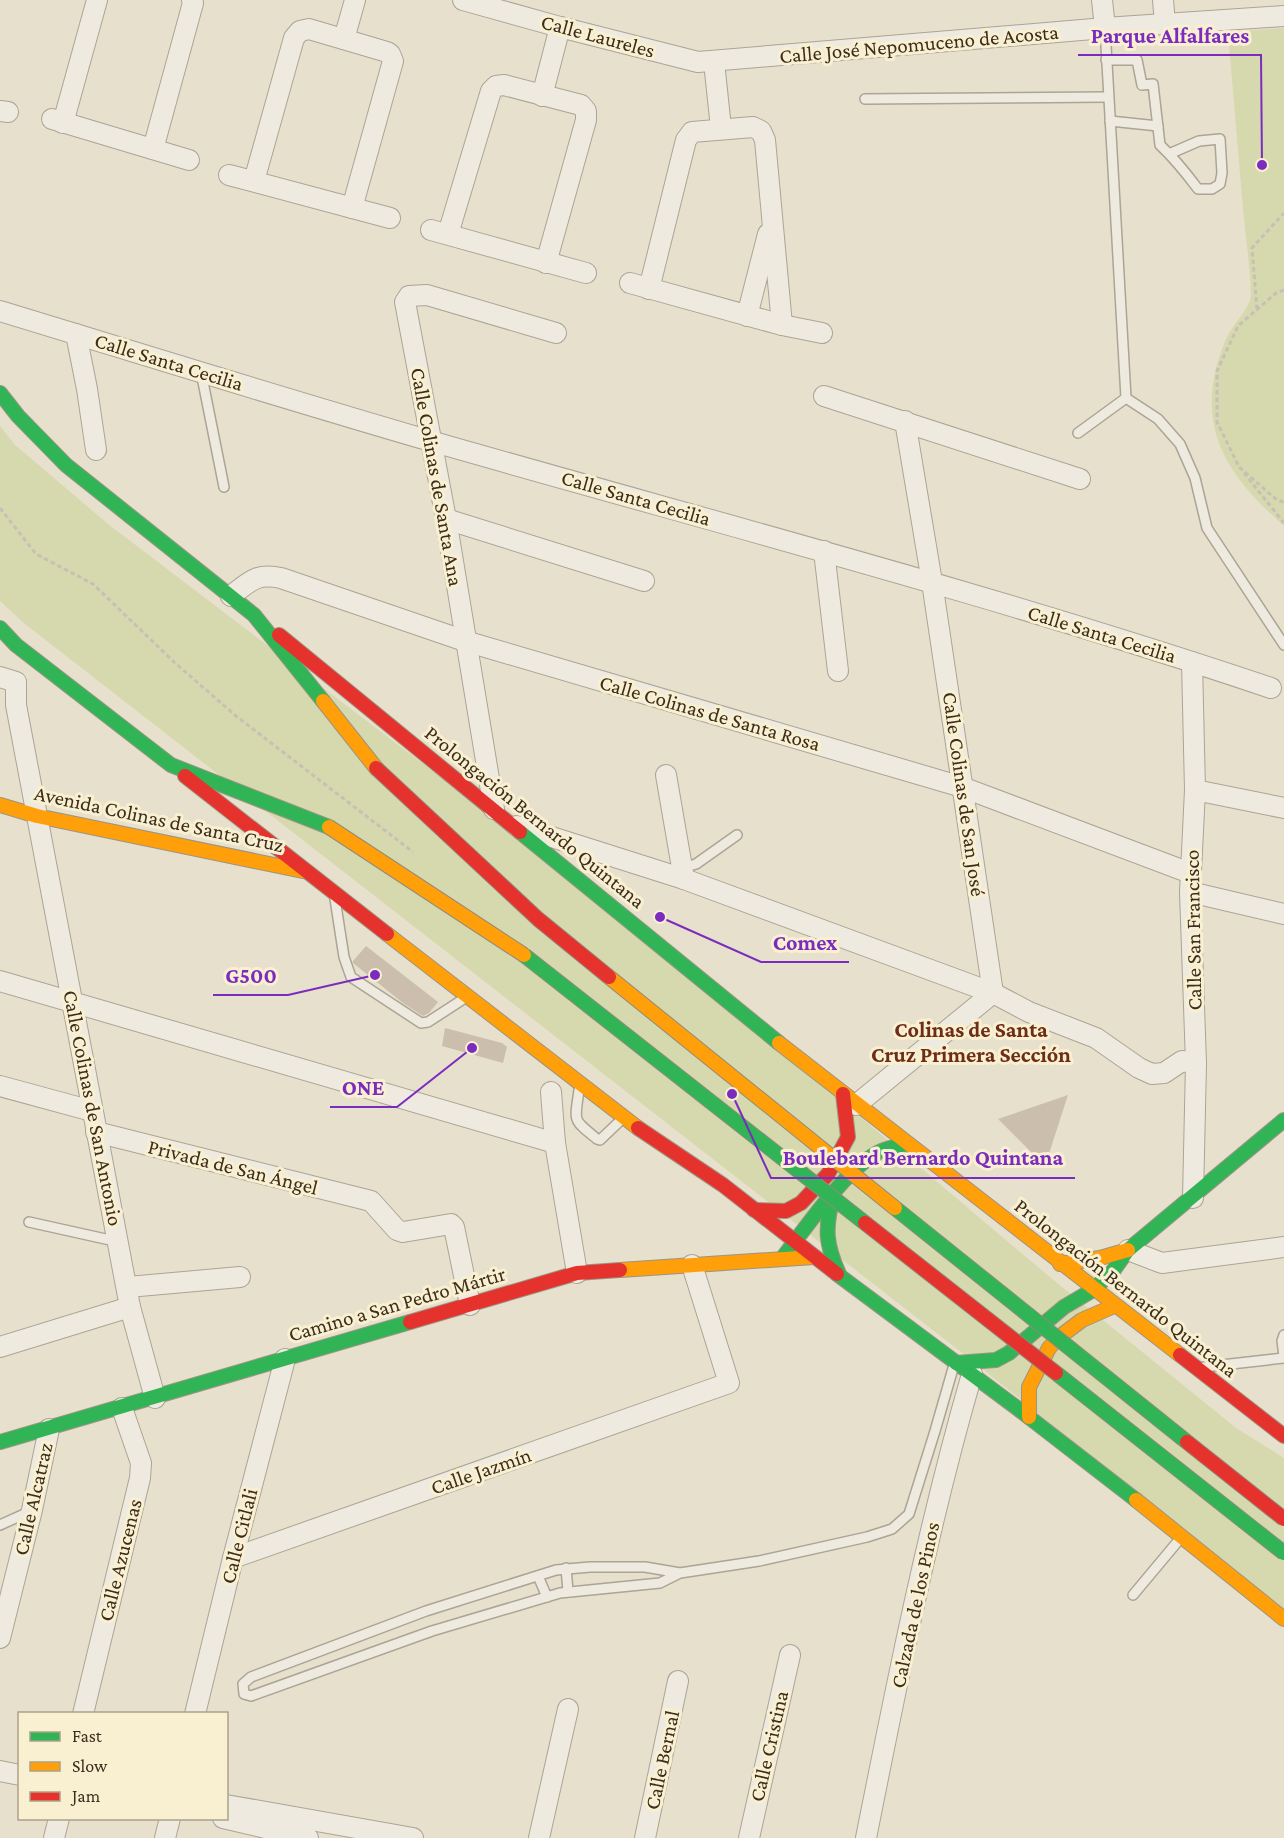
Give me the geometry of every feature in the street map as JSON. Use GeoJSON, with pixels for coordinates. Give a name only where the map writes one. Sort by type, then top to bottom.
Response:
{"type":"FeatureCollection","features":[{"type":"Feature","properties":{"kind":"street"},"geometry":{"type":"LineString","coordinates":[[97,0],[57,121],[189,160]]}},
{"type":"Feature","properties":{"kind":"street"},"geometry":{"type":"LineString","coordinates":[[153,149],[192,0]]}},
{"type":"Feature","properties":{"kind":"street"},"geometry":{"type":"LineString","coordinates":[[344,39],[355,0]]}},
{"type":"Feature","properties":{"kind":"street","name":"Calle Laureles"},"geometry":{"type":"LineString","coordinates":[[463,0],[529,9],[560,27],[706,62]]}},
{"type":"Feature","properties":{"kind":"street"},"geometry":{"type":"LineString","coordinates":[[1102,0],[1104,28]]}},
{"type":"Feature","properties":{"kind":"street"},"geometry":{"type":"LineString","coordinates":[[1163,0],[1165,24]]}},
{"type":"Feature","properties":{"kind":"street","name":"Calle José Nepomuceno de Acosta"},"geometry":{"type":"LineString","coordinates":[[706,62],[1165,24],[1253,9],[1284,16]]}},
{"type":"Feature","properties":{"kind":"street"},"geometry":{"type":"LineString","coordinates":[[542,96],[560,27]]}},
{"type":"Feature","properties":{"kind":"street"},"geometry":{"type":"LineString","coordinates":[[254,181],[296,34],[309,29],[387,52],[393,61],[352,208]]}},
{"type":"Feature","properties":{"kind":"street"},"geometry":{"type":"LineString","coordinates":[[706,62],[722,128]]}},
{"type":"Feature","properties":{"kind":"street"},"geometry":{"type":"LineString","coordinates":[[546,263],[587,115],[581,105],[504,85],[496,86],[491,91],[440,232],[546,263],[586,273]]}},
{"type":"Feature","properties":{"kind":"street"},"geometry":{"type":"LineString","coordinates":[[782,325],[765,140],[761,131],[753,128],[722,128],[692,132],[687,140],[640,286],[747,316],[782,325],[822,333]]}},
{"type":"Feature","properties":{"kind":"street"},"geometry":{"type":"LineString","coordinates":[[229,175],[390,218]]}},
{"type":"Feature","properties":{"kind":"street"},"geometry":{"type":"LineString","coordinates":[[747,316],[771,221]]}},
{"type":"Feature","properties":{"kind":"street","name":"Calle Colinas de Santa Ana"},"geometry":{"type":"LineString","coordinates":[[494,809],[446,519],[405,302],[409,296],[427,295],[556,333]]}},
{"type":"Feature","properties":{"kind":"street","name":"Calle Santa Cecilia"},"geometry":{"type":"LineString","coordinates":[[0,311],[432,441],[932,582],[1271,688]]}},
{"type":"Feature","properties":{"kind":"street"},"geometry":{"type":"LineString","coordinates":[[76,334],[96,450]]}},
{"type":"Feature","properties":{"kind":"street","name":"Prolongación Bernardo Quintana"},"geometry":{"type":"LineString","coordinates":[[0,393],[18,416],[66,465],[231,596],[1059,1269],[1093,1290],[1284,1436]]}},
{"type":"Feature","properties":{"kind":"street"},"geometry":{"type":"LineString","coordinates":[[824,396],[1080,479]]}},
{"type":"Feature","properties":{"kind":"street","name":"Calle Colinas de San José"},"geometry":{"type":"LineString","coordinates":[[905,421],[932,582],[993,993]]}},
{"type":"Feature","properties":{"kind":"street"},"geometry":{"type":"LineString","coordinates":[[446,519],[644,581]]}},
{"type":"Feature","properties":{"kind":"street"},"geometry":{"type":"LineString","coordinates":[[824,551],[838,671]]}},
{"type":"Feature","properties":{"kind":"street","name":"Calle Colinas de Santa Rosa"},"geometry":{"type":"LineString","coordinates":[[231,596],[254,578],[274,577],[465,641],[962,787],[1190,882],[1284,914]]}},
{"type":"Feature","properties":{"kind":"street"},"geometry":{"type":"LineString","coordinates":[[254,615],[376,768],[538,919],[1284,1520]]}},
{"type":"Feature","properties":{"kind":"street"},"geometry":{"type":"LineString","coordinates":[[0,628],[16,645],[334,891],[466,997],[624,1118],[723,1185],[814,1257],[1029,1417],[1284,1618]]}},
{"type":"Feature","properties":{"kind":"street","name":"Calle San Francisco"},"geometry":{"type":"LineString","coordinates":[[1192,662],[1194,790],[1190,882],[1196,1063],[1193,1198]]}},
{"type":"Feature","properties":{"kind":"street","name":"Calle Colinas de San Antonio"},"geometry":{"type":"LineString","coordinates":[[8,680],[16,705],[130,1307],[155,1398]]}},
{"type":"Feature","properties":{"kind":"street"},"geometry":{"type":"LineString","coordinates":[[171,765],[329,827],[513,946],[1284,1553]]}},
{"type":"Feature","properties":{"kind":"street"},"geometry":{"type":"LineString","coordinates":[[666,775],[683,873]]}},
{"type":"Feature","properties":{"kind":"street"},"geometry":{"type":"LineString","coordinates":[[1194,790],[1284,807]]}},
{"type":"Feature","properties":{"kind":"street","name":"Avenida Colinas de Santa Cruz"},"geometry":{"type":"LineString","coordinates":[[0,805],[37,816],[310,873]]}},
{"type":"Feature","properties":{"kind":"street"},"geometry":{"type":"LineString","coordinates":[[509,823],[683,873],[993,993],[1029,1012],[1096,1038],[1139,1068],[1152,1074],[1164,1073],[1182,1061],[1196,1063]]}},
{"type":"Feature","properties":{"kind":"street"},"geometry":{"type":"LineString","coordinates":[[0,981],[555,1143]]}},
{"type":"Feature","properties":{"kind":"street"},"geometry":{"type":"LineString","coordinates":[[754,1210],[786,1211],[801,1203],[828,1174],[848,1137],[850,1100],[993,993]]}},
{"type":"Feature","properties":{"kind":"street"},"geometry":{"type":"LineString","coordinates":[[0,1086],[92,1111]]}},
{"type":"Feature","properties":{"kind":"street"},"geometry":{"type":"LineString","coordinates":[[551,1092],[555,1143],[577,1273]]}},
{"type":"Feature","properties":{"kind":"street"},"geometry":{"type":"LineString","coordinates":[[961,1366],[996,1360],[1093,1290],[1113,1271],[1128,1250],[1284,1120]]}},
{"type":"Feature","properties":{"kind":"street","name":"Privada de San Ángel"},"geometry":{"type":"LineString","coordinates":[[96,1132],[371,1201],[400,1232],[451,1224],[454,1227],[470,1305]]}},
{"type":"Feature","properties":{"kind":"street"},"geometry":{"type":"LineString","coordinates":[[781,1259],[834,1192],[869,1158],[882,1151],[906,1144]]}},
{"type":"Feature","properties":{"kind":"street"},"geometry":{"type":"LineString","coordinates":[[834,1192],[826,1220],[825,1245],[840,1276]]}},
{"type":"Feature","properties":{"kind":"street"},"geometry":{"type":"LineString","coordinates":[[1059,1269],[1128,1250],[1162,1263],[1284,1247]]}},
{"type":"Feature","properties":{"kind":"street","name":"Camino a San Pedro Mártir"},"geometry":{"type":"LineString","coordinates":[[0,1442],[577,1273],[814,1257]]}},
{"type":"Feature","properties":{"kind":"street","name":"Calle Jazmín"},"geometry":{"type":"LineString","coordinates":[[233,1558],[729,1383],[692,1265]]}},
{"type":"Feature","properties":{"kind":"street"},"geometry":{"type":"LineString","coordinates":[[128,1287],[240,1277]]}},
{"type":"Feature","properties":{"kind":"street"},"geometry":{"type":"LineString","coordinates":[[1046,1322],[1052,1303]]}},
{"type":"Feature","properties":{"kind":"street"},"geometry":{"type":"LineString","coordinates":[[1029,1417],[1029,1386],[1049,1348],[1058,1338],[1082,1320],[1114,1306]]}},
{"type":"Feature","properties":{"kind":"street"},"geometry":{"type":"LineString","coordinates":[[0,1347],[130,1307]]}},
{"type":"Feature","properties":{"kind":"street","name":"Calle Citlali"},"geometry":{"type":"LineString","coordinates":[[195,1712],[285,1359]]}},
{"type":"Feature","properties":{"kind":"street","name":"Calzada de los Pinos"},"geometry":{"type":"LineString","coordinates":[[866,1838],[899,1672],[944,1473],[961,1366]]}},
{"type":"Feature","properties":{"kind":"street","name":"Calle Azucenas"},"geometry":{"type":"LineString","coordinates":[[83,1712],[140,1478],[141,1463],[122,1408]]}},
{"type":"Feature","properties":{"kind":"street","name":"Calle Alcatraz"},"geometry":{"type":"LineString","coordinates":[[0,1638],[32,1510],[49,1429]]}},
{"type":"Feature","properties":{"kind":"street","name":"Calle Cristina"},"geometry":{"type":"LineString","coordinates":[[749,1838],[790,1654]]}},
{"type":"Feature","properties":{"kind":"street","name":"Calle Bernal"},"geometry":{"type":"LineString","coordinates":[[645,1838],[678,1681]]}},
{"type":"Feature","properties":{"kind":"street"},"geometry":{"type":"LineString","coordinates":[[539,1838],[568,1709]]}},
{"type":"Feature","properties":{"kind":"street"},"geometry":{"type":"LineString","coordinates":[[0,1771],[18,1775]]}},
{"type":"Feature","properties":{"kind":"street"},"geometry":{"type":"LineString","coordinates":[[228,1817],[413,1838]]}},
{"type":"Feature","properties":{"kind":"street"},"geometry":{"type":"LineString","coordinates":[[228,1818],[308,1838]]}},
{"type":"Feature","properties":{"kind":"street"},"geometry":{"type":"LineString","coordinates":[[54,1838],[58,1820]]}},
{"type":"Feature","properties":{"kind":"street"},"geometry":{"type":"LineString","coordinates":[[165,1838],[170,1820]]}},
{"type":"Feature","properties":{"kind":"lane"},"geometry":{"type":"LineString","coordinates":[[1104,28],[1126,398]]}},
{"type":"Feature","properties":{"kind":"lane"},"geometry":{"type":"LineString","coordinates":[[1106,60],[1137,60],[1142,85],[1153,84],[1160,145],[1169,154],[1178,162],[1198,189],[1212,189],[1220,184],[1222,173],[1220,139],[1199,141],[1169,154]]}},
{"type":"Feature","properties":{"kind":"lane"},"geometry":{"type":"LineString","coordinates":[[865,99],[1108,97]]}},
{"type":"Feature","properties":{"kind":"lane"},"geometry":{"type":"LineString","coordinates":[[1110,121],[1158,126]]}},
{"type":"Feature","properties":{"kind":"lane"},"geometry":{"type":"LineString","coordinates":[[201,372],[224,487]]}},
{"type":"Feature","properties":{"kind":"lane"},"geometry":{"type":"LineString","coordinates":[[1078,433],[1126,398]]}},
{"type":"Feature","properties":{"kind":"lane"},"geometry":{"type":"LineString","coordinates":[[1126,398],[1158,419],[1180,444],[1195,478],[1207,528],[1284,645]]}},
{"type":"Feature","properties":{"kind":"lane"},"geometry":{"type":"LineString","coordinates":[[683,873],[736,835]]}},
{"type":"Feature","properties":{"kind":"lane"},"geometry":{"type":"LineString","coordinates":[[334,891],[344,957],[351,977],[422,1023],[428,1022],[466,997]]}},
{"type":"Feature","properties":{"kind":"lane"},"geometry":{"type":"LineString","coordinates":[[580,1084],[576,1117],[578,1123],[597,1139],[600,1140],[624,1118]]}},
{"type":"Feature","properties":{"kind":"lane"},"geometry":{"type":"LineString","coordinates":[[29,1222],[118,1242]]}},
{"type":"Feature","properties":{"kind":"lane"},"geometry":{"type":"LineString","coordinates":[[1195,1368],[1284,1357],[1282,1341],[1284,1335]]}},
{"type":"Feature","properties":{"kind":"lane"},"geometry":{"type":"LineString","coordinates":[[680,1573],[645,1567],[566,1568],[426,1611],[251,1677],[243,1684],[244,1694],[251,1696],[432,1630],[547,1597],[568,1592],[660,1583],[680,1573],[759,1561],[867,1537],[892,1529],[909,1514],[961,1366]]}},
{"type":"Feature","properties":{"kind":"lane"},"geometry":{"type":"LineString","coordinates":[[0,1525],[32,1510]]}},
{"type":"Feature","properties":{"kind":"lane"},"geometry":{"type":"LineString","coordinates":[[1133,1595],[1182,1537]]}},
{"type":"Feature","properties":{"kind":"lane"},"geometry":{"type":"LineString","coordinates":[[566,1568],[568,1592]]}},
{"type":"Feature","properties":{"kind":"lane"},"geometry":{"type":"LineString","coordinates":[[538,1576],[547,1597]]}},
{"type":"Feature","properties":{"kind":"lane"},"geometry":{"type":"LineString","coordinates":[[426,1611],[432,1630]]}},
{"type":"Feature","properties":{"kind":"lane"},"geometry":{"type":"LineString","coordinates":[[399,1622],[406,1640]]}},
{"type":"Feature","properties":{"kind":"lane"},"geometry":{"type":"LineString","coordinates":[[326,1649],[333,1666]]}},
{"type":"Feature","properties":{"kind":"lane"},"geometry":{"type":"LineString","coordinates":[[301,1658],[308,1675]]}},
{"type":"Feature","properties":{"kind":"path"},"geometry":{"type":"LineString","coordinates":[[1257,309],[1252,248],[1284,213]]}},
{"type":"Feature","properties":{"kind":"path"},"geometry":{"type":"LineString","coordinates":[[1284,290],[1276,293],[1238,326],[1217,372],[1217,422],[1239,467],[1284,523]]}},
{"type":"Feature","properties":{"kind":"path"},"geometry":{"type":"LineString","coordinates":[[1239,467],[1277,500],[1284,502]]}},
{"type":"Feature","properties":{"kind":"green space"},"geometry":{"type":"Polygon","coordinates":[[[1284,28],[1284,526],[1262,506],[1229,464],[1219,443],[1213,420],[1212,395],[1216,368],[1226,339],[1248,305],[1251,295],[1228,32],[1284,28]]]}},
{"type":"Feature","properties":{"kind":"green space"},"geometry":{"type":"Polygon","coordinates":[[[0,426],[14,444],[108,524],[615,910],[1051,1278],[1236,1428],[1284,1458],[1284,1610],[970,1359],[25,624],[0,601],[0,426]]]}},
{"type":"Feature","properties":{"kind":"building"},"geometry":{"type":"Polygon","coordinates":[[[366,946],[438,1002],[429,1013],[423,1016],[403,1003],[353,963],[366,946]]]}},
{"type":"Feature","properties":{"kind":"building"},"geometry":{"type":"Polygon","coordinates":[[[445,1028],[502,1043],[507,1047],[503,1063],[442,1046],[445,1028]]]}},
{"type":"Feature","properties":{"kind":"building"},"geometry":{"type":"Polygon","coordinates":[[[1068,1095],[1045,1166],[998,1119],[1068,1095]]]}},
{"type":"Feature","properties":{"kind":"traffic: fast"},"geometry":{"type":"LineString","coordinates":[[0,393],[18,416],[66,465],[254,615],[323,701]]}},
{"type":"Feature","properties":{"kind":"traffic: fast"},"geometry":{"type":"LineString","coordinates":[[0,628],[16,645],[171,765],[329,827]]}},
{"type":"Feature","properties":{"kind":"traffic: fast"},"geometry":{"type":"LineString","coordinates":[[520,832],[779,1043]]}},
{"type":"Feature","properties":{"kind":"traffic: fast"},"geometry":{"type":"LineString","coordinates":[[524,955],[865,1223]]}},
{"type":"Feature","properties":{"kind":"traffic: fast"},"geometry":{"type":"LineString","coordinates":[[956,1363],[996,1360],[1009,1353],[1064,1307],[1093,1290],[1113,1271],[1128,1250],[1284,1120]]}},
{"type":"Feature","properties":{"kind":"traffic: fast"},"geometry":{"type":"LineString","coordinates":[[784,1256],[853,1171],[879,1152],[906,1144]]}},
{"type":"Feature","properties":{"kind":"traffic: fast"},"geometry":{"type":"LineString","coordinates":[[833,1196],[828,1235],[831,1253],[839,1274]]}},
{"type":"Feature","properties":{"kind":"traffic: fast"},"geometry":{"type":"LineString","coordinates":[[895,1208],[1187,1442]]}},
{"type":"Feature","properties":{"kind":"traffic: fast"},"geometry":{"type":"LineString","coordinates":[[837,1274],[1136,1500]]}},
{"type":"Feature","properties":{"kind":"traffic: fast"},"geometry":{"type":"LineString","coordinates":[[0,1442],[410,1322]]}},
{"type":"Feature","properties":{"kind":"traffic: fast"},"geometry":{"type":"LineString","coordinates":[[1056,1373],[1284,1553]]}},
{"type":"Feature","properties":{"kind":"traffic: slow"},"geometry":{"type":"LineString","coordinates":[[323,701],[376,768]]}},
{"type":"Feature","properties":{"kind":"traffic: slow"},"geometry":{"type":"LineString","coordinates":[[0,805],[37,816],[303,871]]}},
{"type":"Feature","properties":{"kind":"traffic: slow"},"geometry":{"type":"LineString","coordinates":[[329,827],[524,955]]}},
{"type":"Feature","properties":{"kind":"traffic: slow"},"geometry":{"type":"LineString","coordinates":[[387,934],[638,1128]]}},
{"type":"Feature","properties":{"kind":"traffic: slow"},"geometry":{"type":"LineString","coordinates":[[609,977],[895,1208]]}},
{"type":"Feature","properties":{"kind":"traffic: slow"},"geometry":{"type":"LineString","coordinates":[[779,1043],[1180,1355]]}},
{"type":"Feature","properties":{"kind":"traffic: slow"},"geometry":{"type":"LineString","coordinates":[[1060,1264],[1100,1258],[1128,1250]]}},
{"type":"Feature","properties":{"kind":"traffic: slow"},"geometry":{"type":"LineString","coordinates":[[620,1270],[814,1257]]}},
{"type":"Feature","properties":{"kind":"traffic: slow"},"geometry":{"type":"LineString","coordinates":[[1029,1417],[1029,1387],[1049,1348],[1058,1338],[1082,1320],[1114,1306]]}},
{"type":"Feature","properties":{"kind":"traffic: slow"},"geometry":{"type":"LineString","coordinates":[[1136,1500],[1284,1619]]}},
{"type":"Feature","properties":{"kind":"traffic: jam"},"geometry":{"type":"LineString","coordinates":[[279,635],[520,832]]}},
{"type":"Feature","properties":{"kind":"traffic: jam"},"geometry":{"type":"LineString","coordinates":[[376,768],[538,919],[609,977]]}},
{"type":"Feature","properties":{"kind":"traffic: jam"},"geometry":{"type":"LineString","coordinates":[[185,776],[387,934]]}},
{"type":"Feature","properties":{"kind":"traffic: jam"},"geometry":{"type":"LineString","coordinates":[[754,1210],[786,1211],[801,1203],[828,1174],[848,1137],[843,1094]]}},
{"type":"Feature","properties":{"kind":"traffic: jam"},"geometry":{"type":"LineString","coordinates":[[638,1128],[723,1185],[837,1274]]}},
{"type":"Feature","properties":{"kind":"traffic: jam"},"geometry":{"type":"LineString","coordinates":[[865,1223],[1056,1373]]}},
{"type":"Feature","properties":{"kind":"traffic: jam"},"geometry":{"type":"LineString","coordinates":[[410,1322],[577,1273],[620,1270]]}},
{"type":"Feature","properties":{"kind":"traffic: jam"},"geometry":{"type":"LineString","coordinates":[[1180,1355],[1284,1436]]}},
{"type":"Feature","properties":{"kind":"traffic: jam"},"geometry":{"type":"LineString","coordinates":[[1187,1442],[1284,1519]]}},
{"type":"Feature","properties":{"kind":"place","name":"Parque Alfalfares"},"geometry":{"type":"Point","coordinates":[1262,165]}},
{"type":"Feature","properties":{"kind":"place","name":"Comex"},"geometry":{"type":"Point","coordinates":[660,917]}},
{"type":"Feature","properties":{"kind":"place","name":"G500"},"geometry":{"type":"Point","coordinates":[375,975]}},
{"type":"Feature","properties":{"kind":"place","name":"ONE"},"geometry":{"type":"Point","coordinates":[472,1048]}},
{"type":"Feature","properties":{"kind":"place","name":"Boulebard Bernardo Quintana"},"geometry":{"type":"Point","coordinates":[732,1094]}},
{"type":"Feature","properties":{"kind":"district","name":"Colinas de Santa Cruz Primera Sección"},"geometry":{"type":"Point","coordinates":[971,1042]}}]}
